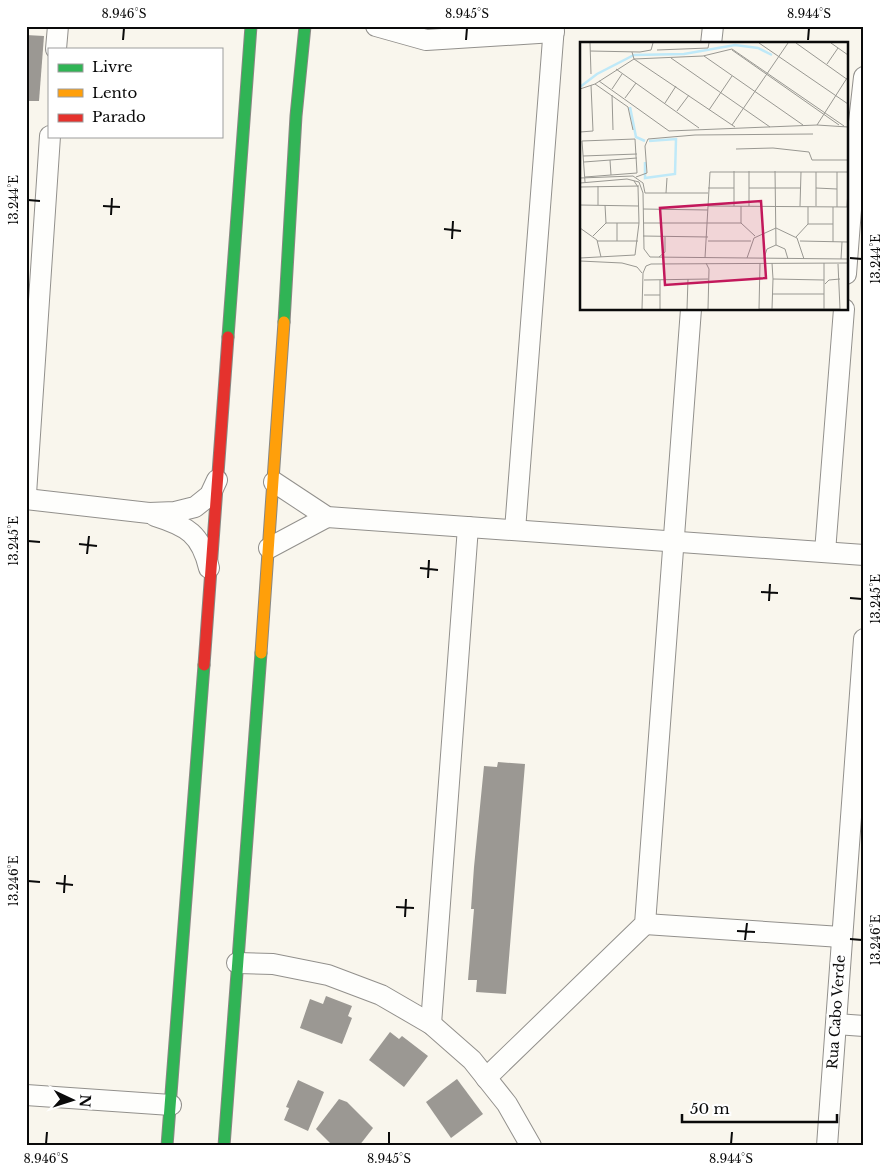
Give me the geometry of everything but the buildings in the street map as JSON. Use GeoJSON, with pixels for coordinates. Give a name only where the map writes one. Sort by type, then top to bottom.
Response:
{"type":"FeatureCollection","features":[{"type":"Feature","properties":{"kind":"street"},"geometry":{"type":"LineString","coordinates":[[56,48],[58,26]]}},
{"type":"Feature","properties":{"kind":"street"},"geometry":{"type":"LineString","coordinates":[[168,1146],[250,26]]}},
{"type":"Feature","properties":{"kind":"street"},"geometry":{"type":"LineString","coordinates":[[224,1146],[274,482],[296,116],[305,26]]}},
{"type":"Feature","properties":{"kind":"street"},"geometry":{"type":"LineString","coordinates":[[376,26],[426,40],[554,29],[515,530]]}},
{"type":"Feature","properties":{"kind":"street"},"geometry":{"type":"LineString","coordinates":[[711,42],[712,26]]}},
{"type":"Feature","properties":{"kind":"street"},"geometry":{"type":"LineString","coordinates":[[848,248],[864,77]]}},
{"type":"Feature","properties":{"kind":"street"},"geometry":{"type":"LineString","coordinates":[[26,494],[34,263],[50,138]]}},
{"type":"Feature","properties":{"kind":"street"},"geometry":{"type":"LineString","coordinates":[[486,1078],[645,924],[691,310]]}},
{"type":"Feature","properties":{"kind":"street"},"geometry":{"type":"LineString","coordinates":[[825,552],[844,310]]}},
{"type":"Feature","properties":{"kind":"street"},"geometry":{"type":"LineString","coordinates":[[26,499],[149,513],[175,512],[194,507],[210,495],[218,478]]}},
{"type":"Feature","properties":{"kind":"street"},"geometry":{"type":"LineString","coordinates":[[274,482],[327,516],[864,555]]}},
{"type":"Feature","properties":{"kind":"street"},"geometry":{"type":"LineString","coordinates":[[149,513],[173,521],[193,533],[205,552],[211,576]]}},
{"type":"Feature","properties":{"kind":"street"},"geometry":{"type":"LineString","coordinates":[[269,548],[327,516]]}},
{"type":"Feature","properties":{"kind":"street"},"geometry":{"type":"LineString","coordinates":[[431,1024],[468,527]]}},
{"type":"Feature","properties":{"kind":"street","name":"Rua Cabo Verde"},"geometry":{"type":"LineString","coordinates":[[827,1146],[842,937],[856,850],[864,639]]}},
{"type":"Feature","properties":{"kind":"street"},"geometry":{"type":"LineString","coordinates":[[645,924],[842,937]]}},
{"type":"Feature","properties":{"kind":"street"},"geometry":{"type":"LineString","coordinates":[[237,963],[273,964],[328,975],[381,995],[431,1024],[472,1060],[507,1104],[531,1146]]}},
{"type":"Feature","properties":{"kind":"street"},"geometry":{"type":"LineString","coordinates":[[836,1024],[864,1026]]}},
{"type":"Feature","properties":{"kind":"street"},"geometry":{"type":"LineString","coordinates":[[26,1095],[171,1104]]}},
{"type":"Feature","properties":{"kind":"traffic: fast"},"geometry":{"type":"LineString","coordinates":[[228,337],[251,26]]}},
{"type":"Feature","properties":{"kind":"traffic: fast"},"geometry":{"type":"LineString","coordinates":[[284,322],[296,116],[305,26]]}},
{"type":"Feature","properties":{"kind":"traffic: fast"},"geometry":{"type":"LineString","coordinates":[[224,1146],[261,653]]}},
{"type":"Feature","properties":{"kind":"traffic: fast"},"geometry":{"type":"LineString","coordinates":[[167,1146],[204,665]]}},
{"type":"Feature","properties":{"kind":"traffic: slow"},"geometry":{"type":"LineString","coordinates":[[261,653],[284,322]]}},
{"type":"Feature","properties":{"kind":"traffic: jam"},"geometry":{"type":"LineString","coordinates":[[204,665],[228,337]]}}]}
